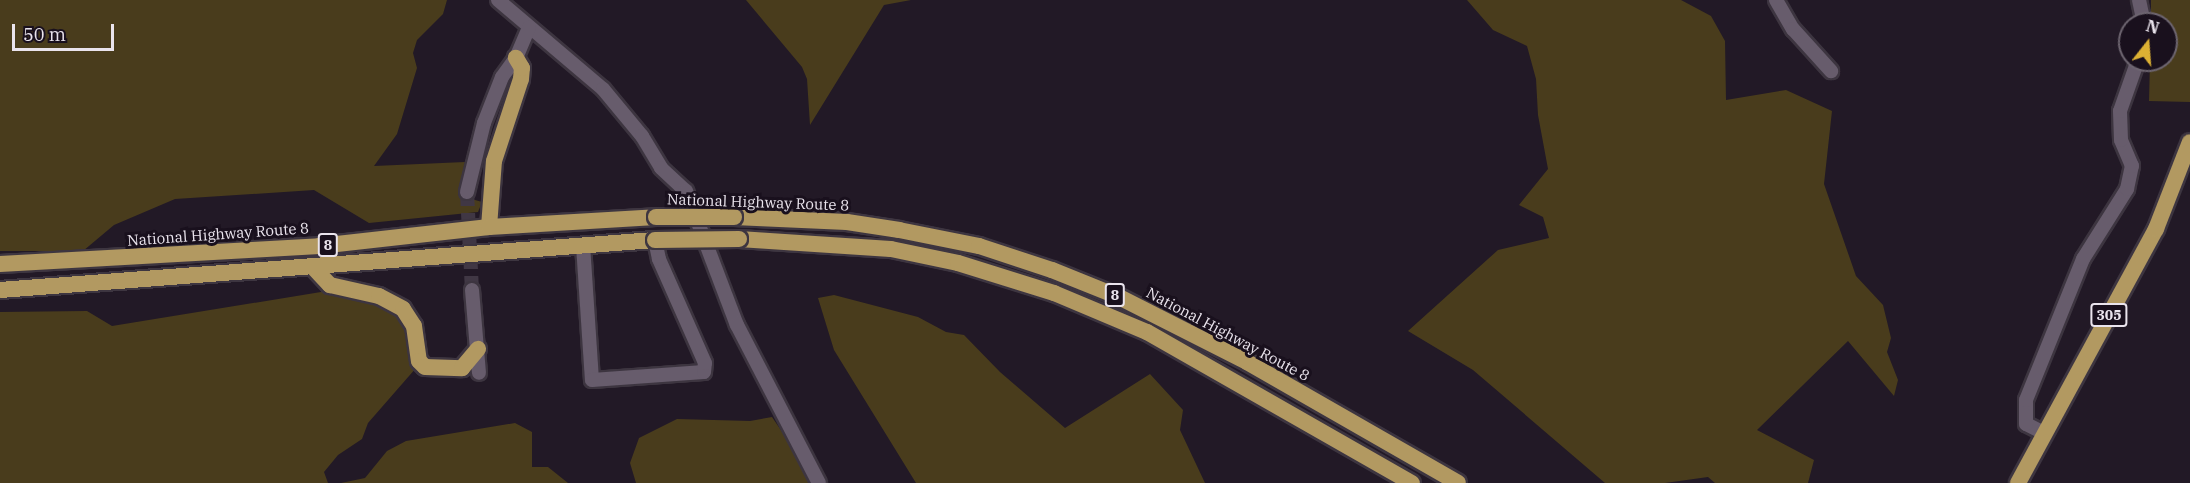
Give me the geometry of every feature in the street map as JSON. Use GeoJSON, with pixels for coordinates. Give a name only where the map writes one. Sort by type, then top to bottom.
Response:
{"type":"FeatureCollection","features":[{"type":"Feature","properties":{"kind":"highway"},"geometry":{"type":"LineString","coordinates":[[489,227],[494,161],[521,80],[522,68],[516,58]]}},
{"type":"Feature","properties":{"kind":"highway","name":"305"},"geometry":{"type":"LineString","coordinates":[[2018,483],[2156,229],[2190,142]]}},
{"type":"Feature","properties":{"kind":"highway","name":"National Highway Route 8"},"geometry":{"type":"LineString","coordinates":[[0,264],[319,246],[489,227],[656,217],[734,217],[847,222],[979,246],[1052,270],[1119,297],[1247,362],[1458,483]]}},
{"type":"Feature","properties":{"kind":"highway","name":"8"},"geometry":{"type":"LineString","coordinates":[[0,290],[655,240],[739,239],[891,249],[958,263],[1054,292],[1147,332],[1412,483]]}},
{"type":"Feature","properties":{"kind":"highway"},"geometry":{"type":"LineString","coordinates":[[313,267],[330,285],[379,296],[404,309],[414,326],[419,361],[425,367],[462,368],[478,349]]}},
{"type":"Feature","properties":{"kind":"street"},"geometry":{"type":"LineString","coordinates":[[498,0],[603,89],[642,136],[661,168],[686,191],[737,325],[819,483]]}},
{"type":"Feature","properties":{"kind":"street"},"geometry":{"type":"LineString","coordinates":[[1776,0],[1793,29],[1831,71]]}},
{"type":"Feature","properties":{"kind":"street"},"geometry":{"type":"LineString","coordinates":[[467,192],[484,123],[502,77],[516,58],[529,28]]}},
{"type":"Feature","properties":{"kind":"street"},"geometry":{"type":"LineString","coordinates":[[2044,434],[2026,424],[2026,400],[2083,259],[2127,189],[2132,166],[2121,140],[2120,111],[2134,72]]}},
{"type":"Feature","properties":{"kind":"street"},"geometry":{"type":"LineString","coordinates":[[583,245],[592,380],[704,372],[705,363],[659,259],[655,240]]}},
{"type":"Feature","properties":{"kind":"street"},"geometry":{"type":"LineString","coordinates":[[472,291],[479,373]]}},
{"type":"Feature","properties":{"kind":"shaded area"},"geometry":{"type":"Polygon","coordinates":[[[0,0],[447,0],[443,14],[417,40],[413,53],[417,68],[397,134],[374,166],[465,162],[458,195],[482,202],[478,212],[369,223],[314,190],[175,199],[114,225],[83,251],[0,251],[0,0]]]}},
{"type":"Feature","properties":{"kind":"shaded area"},"geometry":{"type":"Polygon","coordinates":[[[746,0],[911,0],[884,5],[810,125],[807,79],[802,67],[746,0]]]}},
{"type":"Feature","properties":{"kind":"shaded area"},"geometry":{"type":"Polygon","coordinates":[[[1467,0],[1681,0],[1711,16],[1725,41],[1726,100],[1786,90],[1832,111],[1824,184],[1856,276],[1883,305],[1891,338],[1887,352],[1898,380],[1894,396],[1848,341],[1757,430],[1814,460],[1808,483],[1715,483],[1708,477],[1665,483],[1605,483],[1473,370],[1408,331],[1498,250],[1549,238],[1543,217],[1519,205],[1548,169],[1538,115],[1536,79],[1527,46],[1493,30],[1467,0]]]}},
{"type":"Feature","properties":{"kind":"shaded area"},"geometry":{"type":"Polygon","coordinates":[[[2151,0],[2190,0],[2190,102],[2149,101],[2150,72],[2178,72],[2178,12],[2151,12],[2151,0]]]}},
{"type":"Feature","properties":{"kind":"shaded area"},"geometry":{"type":"Polygon","coordinates":[[[327,291],[390,307],[406,323],[416,368],[368,423],[362,439],[338,455],[324,472],[328,483],[0,483],[0,312],[87,311],[112,326],[327,291]]]}},
{"type":"Feature","properties":{"kind":"shaded area"},"geometry":{"type":"Polygon","coordinates":[[[834,295],[918,317],[946,332],[964,335],[1000,372],[1065,428],[1150,374],[1183,410],[1180,430],[1205,483],[916,483],[834,350],[818,298],[834,295]]]}},
{"type":"Feature","properties":{"kind":"shaded area"},"geometry":{"type":"Polygon","coordinates":[[[772,417],[817,483],[636,483],[630,463],[639,438],[677,419],[750,421],[772,417]]]}},
{"type":"Feature","properties":{"kind":"shaded area"},"geometry":{"type":"Polygon","coordinates":[[[515,423],[532,432],[532,467],[548,467],[568,483],[341,483],[365,478],[387,451],[406,441],[515,423]]]}},
{"type":"Feature","properties":{"kind":"tunnel"},"geometry":{"type":"LineString","coordinates":[[467,192],[472,290]]}}]}
